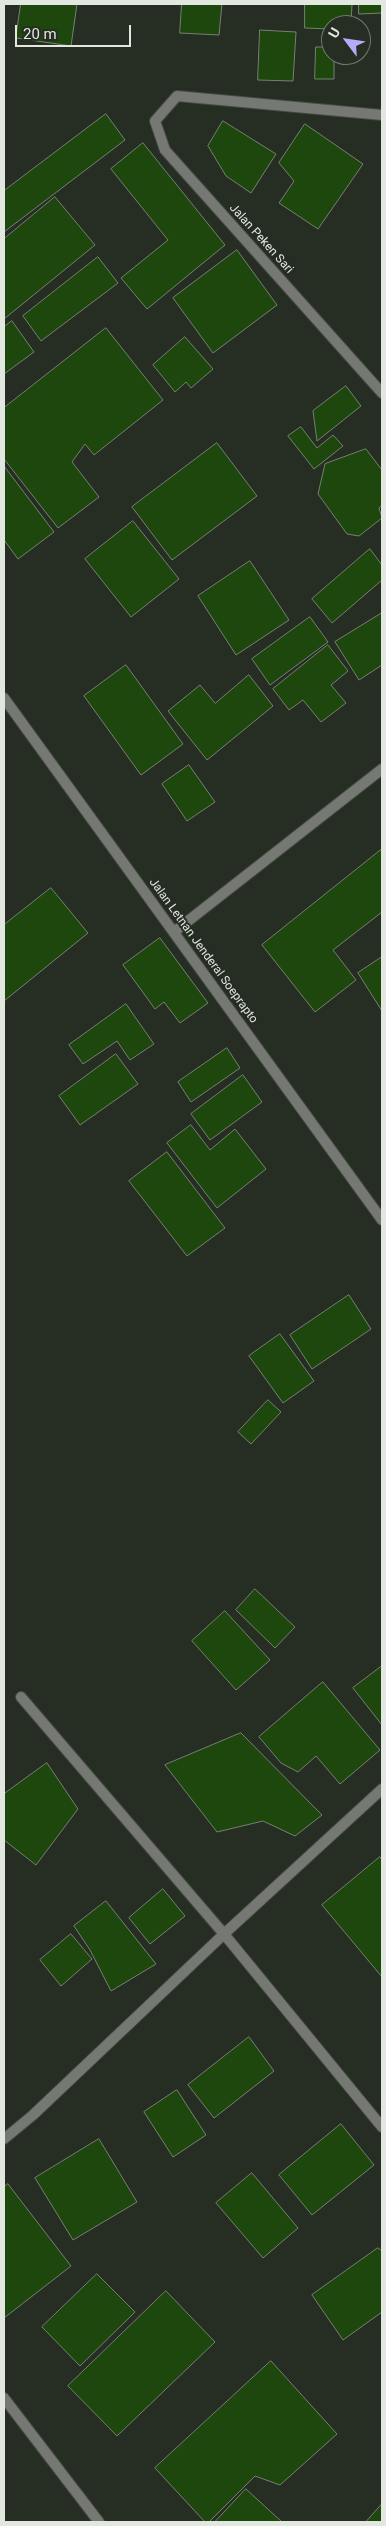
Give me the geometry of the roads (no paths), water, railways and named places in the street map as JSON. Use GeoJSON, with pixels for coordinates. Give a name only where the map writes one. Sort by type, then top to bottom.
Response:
{"type":"FeatureCollection","features":[{"type":"Feature","properties":{"kind":"street","name":"Jalan Peken Sari"},"geometry":{"type":"LineString","coordinates":[[382,115],[178,96],[155,122],[164,150],[382,393]]}},
{"type":"Feature","properties":{"kind":"street","name":"Jalan Letnan Jenderal Soeprapto"},"geometry":{"type":"LineString","coordinates":[[4,698],[382,1220]]}},
{"type":"Feature","properties":{"kind":"street"},"geometry":{"type":"LineString","coordinates":[[174,932],[382,770]]}},
{"type":"Feature","properties":{"kind":"street"},"geometry":{"type":"LineString","coordinates":[[21,1697],[224,1934],[382,2127]]}},
{"type":"Feature","properties":{"kind":"street"},"geometry":{"type":"LineString","coordinates":[[4,2139],[33,2115],[224,1934],[382,1789]]}},
{"type":"Feature","properties":{"kind":"street"},"geometry":{"type":"LineString","coordinates":[[4,2398],[99,2522]]}}]}
